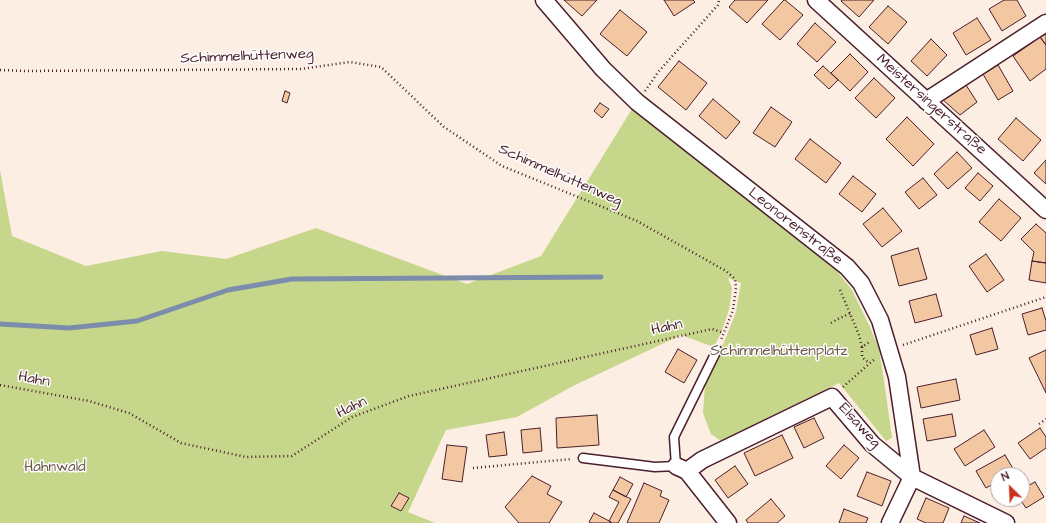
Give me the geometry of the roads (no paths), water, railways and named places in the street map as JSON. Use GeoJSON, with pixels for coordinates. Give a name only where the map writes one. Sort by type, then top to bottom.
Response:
{"type":"FeatureCollection","features":[{"type":"Feature","properties":{"kind":"street","name":"Leonorenstraße"},"geometry":{"type":"LineString","coordinates":[[544,0],[603,69],[637,102],[847,267],[861,283],[896,347],[897,377],[912,477]]}},
{"type":"Feature","properties":{"kind":"street","name":"Meistersingerstraße"},"geometry":{"type":"LineString","coordinates":[[816,0],[1046,210]]}},
{"type":"Feature","properties":{"kind":"street"},"geometry":{"type":"LineString","coordinates":[[926,101],[1046,23]]}},
{"type":"Feature","properties":{"kind":"street","name":"Elsaweg"},"geometry":{"type":"LineString","coordinates":[[682,468],[702,460],[832,397],[872,444],[912,477],[1006,523]]}},
{"type":"Feature","properties":{"kind":"street"},"geometry":{"type":"LineString","coordinates":[[682,468],[728,523]]}},
{"type":"Feature","properties":{"kind":"street"},"geometry":{"type":"LineString","coordinates":[[890,523],[912,477]]}},
{"type":"Feature","properties":{"kind":"lane"},"geometry":{"type":"LineString","coordinates":[[583,458],[655,467],[682,468],[674,437],[717,350]]}},
{"type":"Feature","properties":{"kind":"waterway"},"geometry":{"type":"LineString","coordinates":[[0,324],[69,328],[137,321],[228,290],[292,279],[601,277]]}},
{"type":"Feature","properties":{"kind":"park label","name":"Schimmelhüttenplatz"},"geometry":{"type":"Point","coordinates":[779,352]}},
{"type":"Feature","properties":{"kind":"park label","name":"Hahnwald"},"geometry":{"type":"Point","coordinates":[55,468]}}]}
